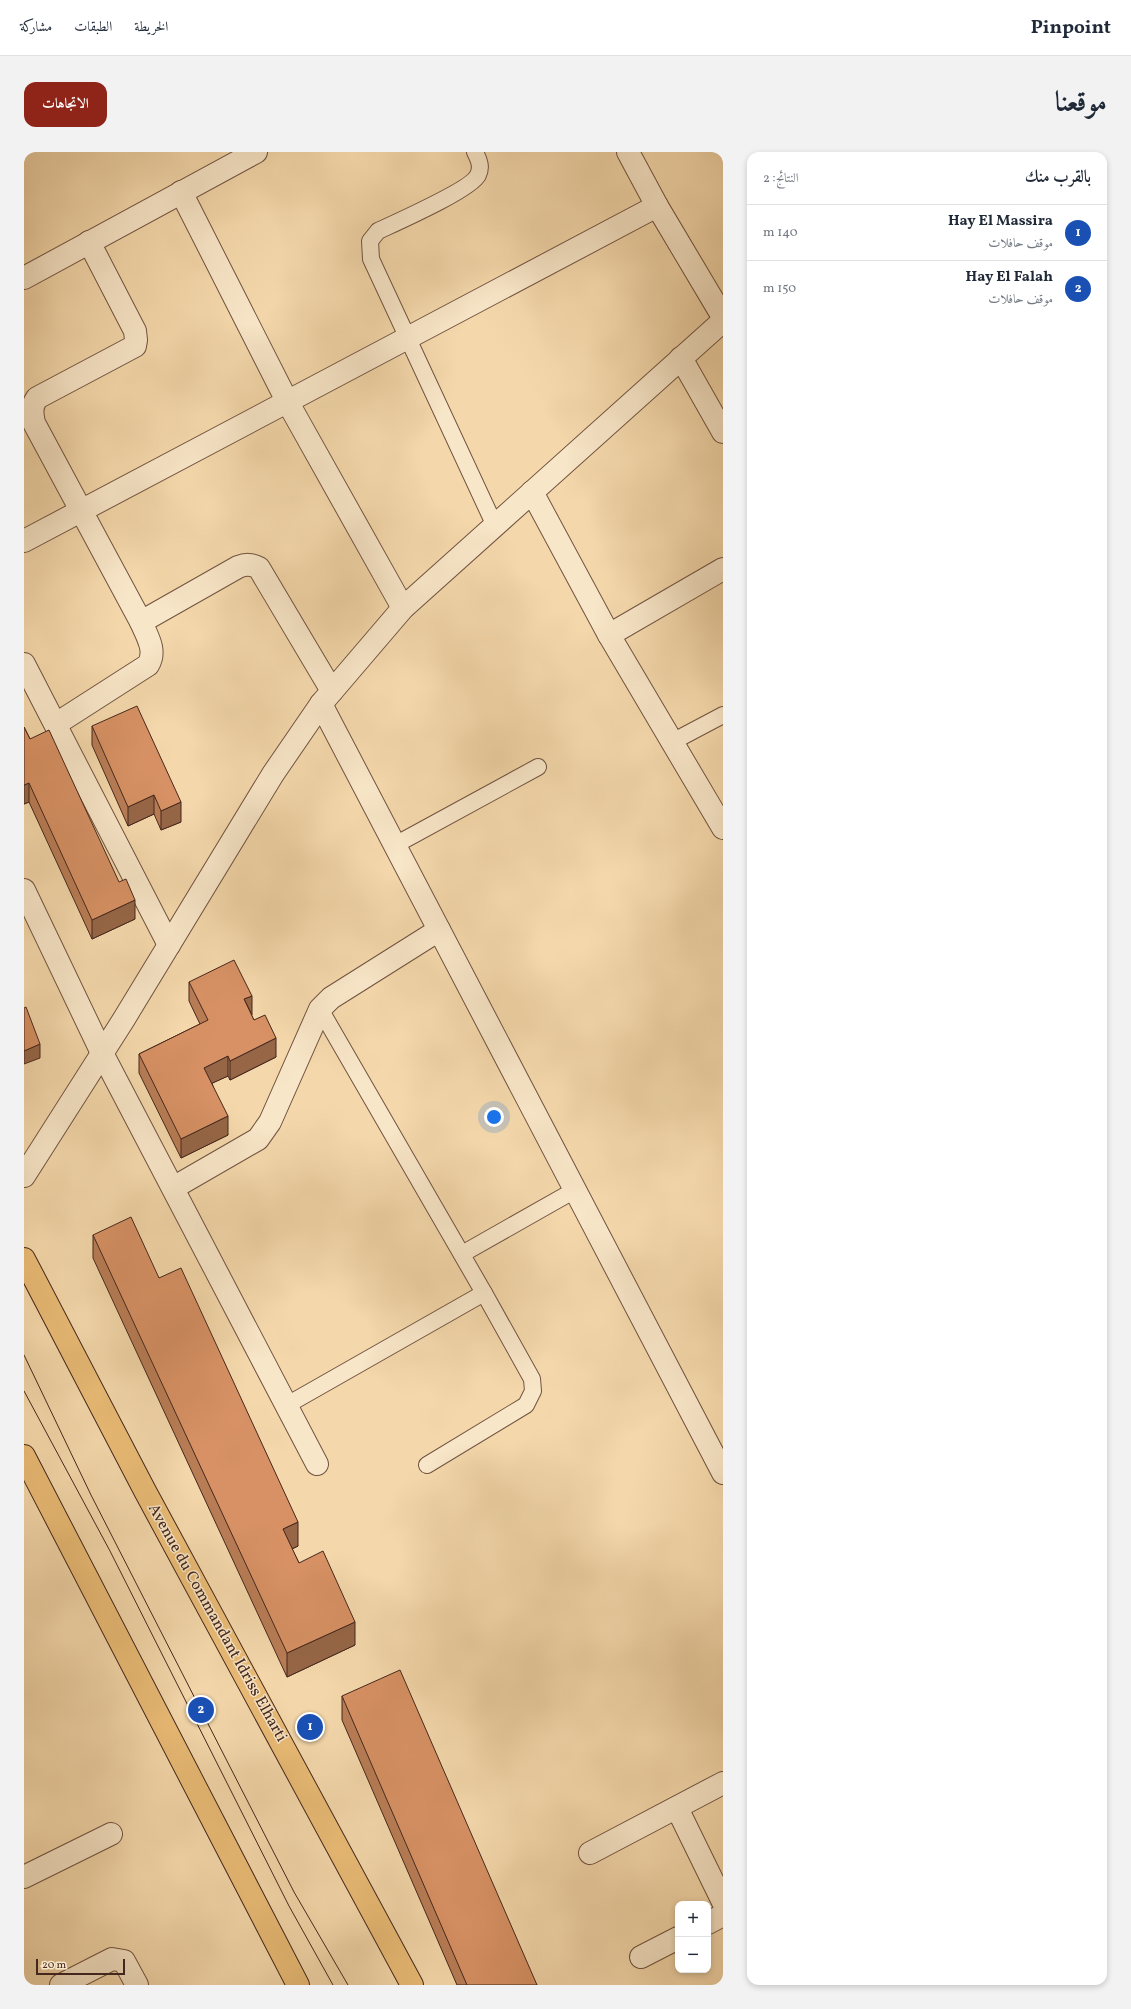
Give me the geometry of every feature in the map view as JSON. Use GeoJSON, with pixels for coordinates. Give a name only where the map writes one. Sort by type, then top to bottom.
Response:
{"type":"FeatureCollection","features":[{"type":"Feature","properties":{"kind":"main road","name":"Avenue du Commandant Idriss Elharti"},"geometry":{"type":"LineString","coordinates":[[24,1259],[146,1491],[412,1985]]}},
{"type":"Feature","properties":{"kind":"main road"},"geometry":{"type":"LineString","coordinates":[[24,1456],[298,1985]]}},
{"type":"Feature","properties":{"kind":"street"},"geometry":{"type":"LineString","coordinates":[[24,278],[256,152]]}},
{"type":"Feature","properties":{"kind":"street"},"geometry":{"type":"LineString","coordinates":[[628,152],[657,206],[723,317]]}},
{"type":"Feature","properties":{"kind":"street"},"geometry":{"type":"LineString","coordinates":[[181,192],[287,401],[403,608]]}},
{"type":"Feature","properties":{"kind":"street"},"geometry":{"type":"LineString","coordinates":[[24,541],[657,206]]}},
{"type":"Feature","properties":{"kind":"street"},"geometry":{"type":"LineString","coordinates":[[56,724],[148,665],[152,659],[153,652],[141,622],[34,423],[32,411],[32,404],[37,398],[135,346],[135,331],[89,242]]}},
{"type":"Feature","properties":{"kind":"street"},"geometry":{"type":"LineString","coordinates":[[24,1176],[102,1054],[273,774],[327,698],[403,608],[723,321]]}},
{"type":"Feature","properties":{"kind":"street"},"geometry":{"type":"LineString","coordinates":[[680,358],[723,432]]}},
{"type":"Feature","properties":{"kind":"street"},"geometry":{"type":"LineString","coordinates":[[532,492],[609,635],[723,828]]}},
{"type":"Feature","properties":{"kind":"street"},"geometry":{"type":"LineString","coordinates":[[141,622],[238,567],[246,564],[259,568],[327,698],[395,844],[439,930],[723,1473]]}},
{"type":"Feature","properties":{"kind":"street"},"geometry":{"type":"LineString","coordinates":[[609,635],[723,569]]}},
{"type":"Feature","properties":{"kind":"street"},"geometry":{"type":"LineString","coordinates":[[24,664],[169,945]]}},
{"type":"Feature","properties":{"kind":"street"},"geometry":{"type":"LineString","coordinates":[[24,890],[102,1054],[317,1464]]}},
{"type":"Feature","properties":{"kind":"street"},"geometry":{"type":"LineString","coordinates":[[173,1188],[258,1139],[270,1122],[320,1009],[331,998],[439,930]]}},
{"type":"Feature","properties":{"kind":"street"},"geometry":{"type":"LineString","coordinates":[[590,1853],[723,1783]]}},
{"type":"Feature","properties":{"kind":"street"},"geometry":{"type":"LineString","coordinates":[[677,1808],[723,1902]]}},
{"type":"Feature","properties":{"kind":"street"},"geometry":{"type":"LineString","coordinates":[[24,1877],[111,1834]]}},
{"type":"Feature","properties":{"kind":"street"},"geometry":{"type":"LineString","coordinates":[[711,1921],[723,1915]]}},
{"type":"Feature","properties":{"kind":"street"},"geometry":{"type":"LineString","coordinates":[[641,1957],[675,1940]]}},
{"type":"Feature","properties":{"kind":"street"},"geometry":{"type":"LineString","coordinates":[[61,1985],[112,1959],[124,1961],[137,1985]]}},
{"type":"Feature","properties":{"kind":"lane"},"geometry":{"type":"LineString","coordinates":[[475,152],[480,162],[478,176],[465,187],[378,231],[370,241],[371,259],[495,526]]}},
{"type":"Feature","properties":{"kind":"lane"},"geometry":{"type":"LineString","coordinates":[[672,742],[723,715]]}},
{"type":"Feature","properties":{"kind":"lane"},"geometry":{"type":"LineString","coordinates":[[395,844],[538,767]]}},
{"type":"Feature","properties":{"kind":"lane"},"geometry":{"type":"LineString","coordinates":[[320,1009],[462,1254],[532,1379],[533,1392],[526,1405],[427,1466]]}},
{"type":"Feature","properties":{"kind":"lane"},"geometry":{"type":"LineString","coordinates":[[462,1254],[575,1190]]}},
{"type":"Feature","properties":{"kind":"lane"},"geometry":{"type":"LineString","coordinates":[[287,1405],[484,1293]]}},
{"type":"Feature","properties":{"kind":"building"},"geometry":{"type":"Polygon","coordinates":[[[137,706],[181,802],[161,811],[154,795],[128,807],[92,726],[137,706]]]}},
{"type":"Feature","properties":{"kind":"building"},"geometry":{"type":"Polygon","coordinates":[[[24,727],[30,739],[49,730],[119,882],[126,879],[135,900],[92,920],[29,783],[24,785],[24,727]]]}},
{"type":"Feature","properties":{"kind":"building"},"geometry":{"type":"Polygon","coordinates":[[[234,960],[252,996],[244,999],[254,1020],[265,1015],[276,1038],[230,1061],[228,1056],[204,1068],[228,1116],[181,1139],[139,1054],[208,1020],[189,982],[234,960]]]}},
{"type":"Feature","properties":{"kind":"building"},"geometry":{"type":"Polygon","coordinates":[[[26,1007],[40,1044],[24,1051],[24,1008],[26,1007]]]}},
{"type":"Feature","properties":{"kind":"building"},"geometry":{"type":"Polygon","coordinates":[[[131,1217],[159,1278],[181,1268],[298,1522],[283,1529],[299,1563],[323,1551],[355,1622],[287,1653],[93,1235],[131,1217]]]}},
{"type":"Feature","properties":{"kind":"building"},"geometry":{"type":"Polygon","coordinates":[[[400,1670],[537,1985],[467,1985],[342,1696],[400,1670]]]}},
{"type":"Feature","properties":{"kind":"tram line"},"geometry":{"type":"LineString","coordinates":[[24,1355],[91,1495],[294,1892],[348,1985]]}},
{"type":"Feature","properties":{"kind":"tram line"},"geometry":{"type":"LineString","coordinates":[[24,1391],[110,1551],[289,1906],[333,1985]]}},
{"type":"Feature","properties":{"kind":"place","name":"Hay El Falah"},"geometry":{"type":"Point","coordinates":[201,1710]}},
{"type":"Feature","properties":{"kind":"place","name":"Hay El Massira"},"geometry":{"type":"Point","coordinates":[310,1727]}}]}
